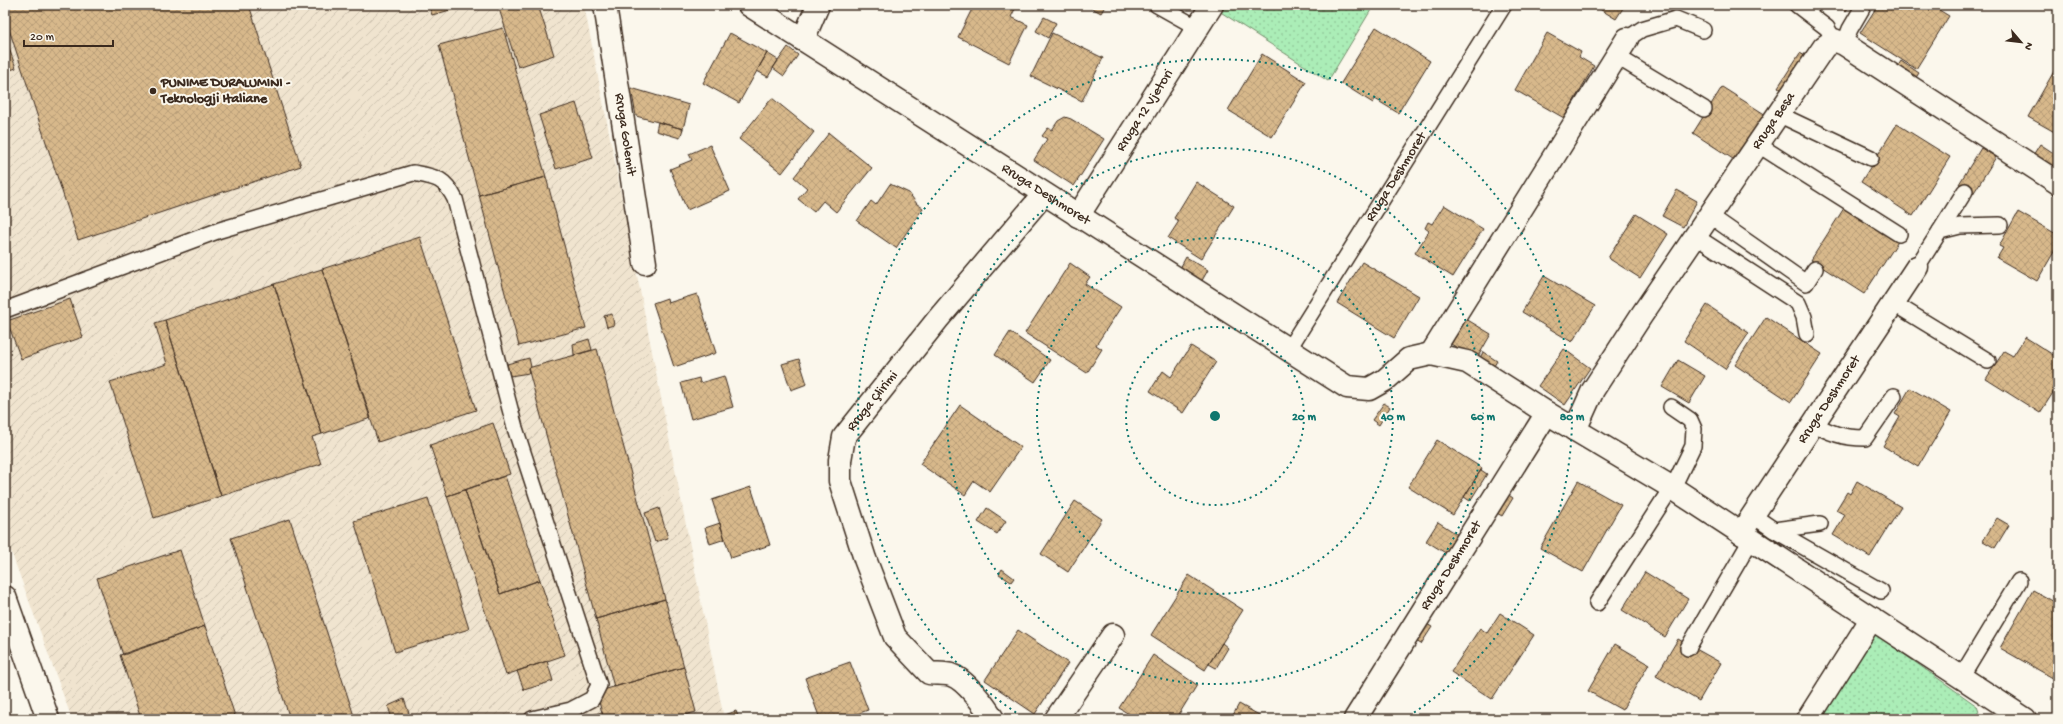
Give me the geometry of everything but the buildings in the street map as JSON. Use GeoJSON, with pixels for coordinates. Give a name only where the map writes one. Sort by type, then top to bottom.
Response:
{"type":"FeatureCollection","features":[{"type":"Feature","properties":{"kind":"street","name":"Rruga Golemit"},"geometry":{"type":"LineString","coordinates":[[605,5],[644,264]]}},
{"type":"Feature","properties":{"kind":"street","name":"Rruga Deshmoret"},"geometry":{"type":"LineString","coordinates":[[749,5],[1347,387],[1369,389],[1385,380],[1409,359],[1431,354],[1467,362],[1575,430],[1671,487],[1748,529],[1872,618],[1961,677],[2003,713],[2025,719]]}},
{"type":"Feature","properties":{"kind":"street"},"geometry":{"type":"LineString","coordinates":[[803,40],[818,5]]}},
{"type":"Feature","properties":{"kind":"street","name":"Rruga 12 Vjetori"},"geometry":{"type":"LineString","coordinates":[[1078,216],[1212,5]]}},
{"type":"Feature","properties":{"kind":"street"},"geometry":{"type":"LineString","coordinates":[[1839,42],[2058,183]]}},
{"type":"Feature","properties":{"kind":"street","name":"Rruga Besa"},"geometry":{"type":"LineString","coordinates":[[1575,430],[1593,390],[1694,236],[1824,47],[1839,42]]}},
{"type":"Feature","properties":{"kind":"street"},"geometry":{"type":"LineString","coordinates":[[1431,354],[1621,47]]}},
{"type":"Feature","properties":{"kind":"street","name":"Rruga Çlirimi"},"geometry":{"type":"LineString","coordinates":[[993,719],[988,710],[968,688],[952,676],[929,673],[895,637],[865,560],[840,481],[840,460],[844,438],[853,426],[938,319],[1044,194]]}},
{"type":"Feature","properties":{"kind":"street","name":"Rruga Deshmoret"},"geometry":{"type":"LineString","coordinates":[[1748,529],[1814,423],[1917,267]]}},
{"type":"Feature","properties":{"kind":"street","name":"Rruga Deshmoret"},"geometry":{"type":"LineString","coordinates":[[1355,719],[1547,413]]}},
{"type":"Feature","properties":{"kind":"street"},"geometry":{"type":"LineString","coordinates":[[5,597],[48,719]]}},
{"type":"Feature","properties":{"kind":"street"},"geometry":{"type":"LineString","coordinates":[[1808,719],[1872,618]]}},
{"type":"Feature","properties":{"kind":"street"},"geometry":{"type":"LineString","coordinates":[[1056,719],[1113,636]]}},
{"type":"Feature","properties":{"kind":"lane"},"geometry":{"type":"LineString","coordinates":[[1158,5],[1198,28]]}},
{"type":"Feature","properties":{"kind":"lane","name":"Rruga Deshmoret"},"geometry":{"type":"LineString","coordinates":[[1288,350],[1504,5]]}},
{"type":"Feature","properties":{"kind":"lane"},"geometry":{"type":"LineString","coordinates":[[1797,5],[1827,28],[1839,42],[1850,29],[1864,5]]}},
{"type":"Feature","properties":{"kind":"lane"},"geometry":{"type":"LineString","coordinates":[[1703,30],[1676,19],[1642,28],[1621,47],[1704,109]]}},
{"type":"Feature","properties":{"kind":"lane"},"geometry":{"type":"LineString","coordinates":[[1778,114],[1871,158]]}},
{"type":"Feature","properties":{"kind":"lane"},"geometry":{"type":"LineString","coordinates":[[1758,144],[1900,234]]}},
{"type":"Feature","properties":{"kind":"lane"},"geometry":{"type":"LineString","coordinates":[[5,310],[220,230],[413,173],[433,177],[448,185],[455,199],[515,428],[599,685],[592,699],[571,710],[532,719]]}},
{"type":"Feature","properties":{"kind":"lane"},"geometry":{"type":"LineString","coordinates":[[1917,267],[1964,191]]}},
{"type":"Feature","properties":{"kind":"lane"},"geometry":{"type":"LineString","coordinates":[[1709,215],[1806,283],[1815,269]]}},
{"type":"Feature","properties":{"kind":"lane"},"geometry":{"type":"LineString","coordinates":[[1940,231],[1960,226],[2000,225]]}},
{"type":"Feature","properties":{"kind":"lane"},"geometry":{"type":"LineString","coordinates":[[1694,236],[1798,303],[1804,317],[1807,334]]}},
{"type":"Feature","properties":{"kind":"lane"},"geometry":{"type":"LineString","coordinates":[[1893,303],[1988,361]]}},
{"type":"Feature","properties":{"kind":"lane"},"geometry":{"type":"LineString","coordinates":[[1814,423],[1822,429],[1850,438],[1865,438],[1894,396]]}},
{"type":"Feature","properties":{"kind":"lane"},"geometry":{"type":"LineString","coordinates":[[1597,604],[1671,487],[1693,446],[1694,429],[1690,420],[1671,406]]}},
{"type":"Feature","properties":{"kind":"lane"},"geometry":{"type":"LineString","coordinates":[[1688,648],[1748,529],[1774,530],[1820,524]]}},
{"type":"Feature","properties":{"kind":"lane"},"geometry":{"type":"LineString","coordinates":[[1774,530],[1881,591]]}},
{"type":"Feature","properties":{"kind":"lane"},"geometry":{"type":"LineString","coordinates":[[1961,677],[2019,581]]}},
{"type":"Feature","properties":{"kind":"shaded area"},"geometry":{"type":"Polygon","coordinates":[[[5,5],[584,5],[724,719],[72,719],[5,535],[5,5]]]}},
{"type":"Feature","properties":{"kind":"green space"},"geometry":{"type":"Polygon","coordinates":[[[1223,5],[1374,5],[1328,81],[1219,11],[1223,5]]]}},
{"type":"Feature","properties":{"kind":"green space"},"geometry":{"type":"Polygon","coordinates":[[[1874,633],[1977,706],[1981,719],[1817,719],[1874,633]]]}},
{"type":"Feature","properties":{"kind":"place","name":"PUNIME DURALUMINI - Teknologji Italiane"},"geometry":{"type":"Point","coordinates":[153,91]}}]}
